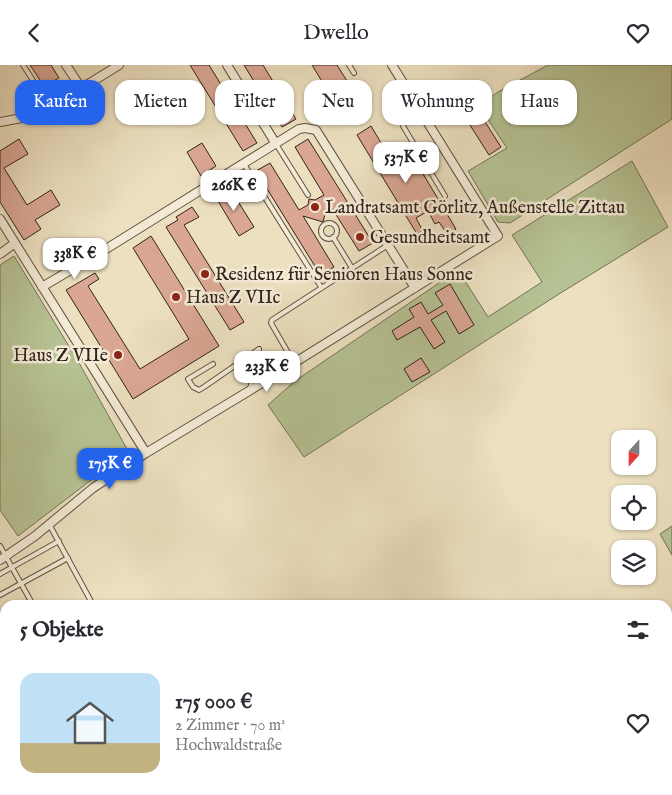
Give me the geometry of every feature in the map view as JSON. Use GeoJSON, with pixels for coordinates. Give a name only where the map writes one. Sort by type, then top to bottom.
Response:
{"type":"FeatureCollection","features":[{"type":"Feature","properties":{"kind":"street"},"geometry":{"type":"LineString","coordinates":[[66,65],[76,80]]}},
{"type":"Feature","properties":{"kind":"street"},"geometry":{"type":"LineString","coordinates":[[95,80],[120,65]]}},
{"type":"Feature","properties":{"kind":"street"},"geometry":{"type":"LineString","coordinates":[[227,65],[276,144]]}},
{"type":"Feature","properties":{"kind":"street"},"geometry":{"type":"LineString","coordinates":[[392,65],[401,80]]}},
{"type":"Feature","properties":{"kind":"street"},"geometry":{"type":"LineString","coordinates":[[0,122],[15,119]]}},
{"type":"Feature","properties":{"kind":"street"},"geometry":{"type":"LineString","coordinates":[[3,558],[35,536],[93,488],[146,453],[250,391],[498,236],[428,125]]}},
{"type":"Feature","properties":{"kind":"street"},"geometry":{"type":"LineString","coordinates":[[42,287],[305,128],[316,130],[416,288]]}},
{"type":"Feature","properties":{"kind":"street"},"geometry":{"type":"LineString","coordinates":[[0,219],[146,453]]}},
{"type":"Feature","properties":{"kind":"street"},"geometry":{"type":"LineString","coordinates":[[0,254],[15,243]]}},
{"type":"Feature","properties":{"kind":"lane"},"geometry":{"type":"LineString","coordinates":[[23,65],[32,80]]}},
{"type":"Feature","properties":{"kind":"lane"},"geometry":{"type":"LineString","coordinates":[[349,65],[354,73]]}},
{"type":"Feature","properties":{"kind":"lane"},"geometry":{"type":"LineString","coordinates":[[403,125],[445,196]]}},
{"type":"Feature","properties":{"kind":"lane"},"geometry":{"type":"LineString","coordinates":[[276,144],[308,195]]}},
{"type":"Feature","properties":{"kind":"lane"},"geometry":{"type":"LineString","coordinates":[[244,164],[321,287]]}},
{"type":"Feature","properties":{"kind":"lane"},"geometry":{"type":"LineString","coordinates":[[332,223],[336,226],[337,233],[334,237],[326,238],[322,234],[324,224],[332,223]]}},
{"type":"Feature","properties":{"kind":"lane"},"geometry":{"type":"LineString","coordinates":[[334,237],[352,268]]}},
{"type":"Feature","properties":{"kind":"lane"},"geometry":{"type":"LineString","coordinates":[[294,363],[271,323],[272,320],[388,245]]}},
{"type":"Feature","properties":{"kind":"lane"},"geometry":{"type":"LineString","coordinates":[[213,364],[188,379],[193,387],[199,389],[204,387],[259,349],[250,391]]}},
{"type":"Feature","properties":{"kind":"lane"},"geometry":{"type":"LineString","coordinates":[[49,524],[89,600]]}},
{"type":"Feature","properties":{"kind":"lane"},"geometry":{"type":"LineString","coordinates":[[0,574],[59,541]]}},
{"type":"Feature","properties":{"kind":"lane"},"geometry":{"type":"LineString","coordinates":[[0,546],[3,558],[13,568],[30,600]]}},
{"type":"Feature","properties":{"kind":"lane"},"geometry":{"type":"LineString","coordinates":[[0,595],[68,558]]}},
{"type":"Feature","properties":{"kind":"green space"},"geometry":{"type":"Polygon","coordinates":[[[548,65],[672,65],[672,119],[510,223],[498,222],[468,171],[507,148],[492,125],[492,96],[502,90],[502,125],[577,125],[577,80],[520,80],[548,65]]]}},
{"type":"Feature","properties":{"kind":"green space"},"geometry":{"type":"Polygon","coordinates":[[[632,161],[668,227],[559,294],[304,457],[268,405],[295,381],[458,270],[488,317],[542,282],[512,235],[632,161]]]}},
{"type":"Feature","properties":{"kind":"green space"},"geometry":{"type":"Polygon","coordinates":[[[14,256],[78,361],[127,449],[120,458],[18,536],[0,510],[0,265],[14,256]]]}},
{"type":"Feature","properties":{"kind":"green space"},"geometry":{"type":"Polygon","coordinates":[[[672,526],[672,555],[660,534],[672,526]]]}},
{"type":"Feature","properties":{"kind":"building"},"geometry":{"type":"Polygon","coordinates":[[[30,65],[51,65],[59,78],[55,80],[40,80],[30,65]]]}},
{"type":"Feature","properties":{"kind":"building"},"geometry":{"type":"Polygon","coordinates":[[[190,65],[209,65],[218,80],[215,80],[215,106],[205,89],[205,80],[199,80],[190,65]]]}},
{"type":"Feature","properties":{"kind":"building"},"geometry":{"type":"Polygon","coordinates":[[[244,65],[263,65],[272,80],[253,80],[244,65]]]}},
{"type":"Feature","properties":{"kind":"building"},"geometry":{"type":"Polygon","coordinates":[[[312,65],[337,65],[346,80],[321,80],[312,65]]]}},
{"type":"Feature","properties":{"kind":"building"},"geometry":{"type":"Polygon","coordinates":[[[227,125],[246,125],[257,143],[243,151],[227,125]]]}},
{"type":"Feature","properties":{"kind":"building"},"geometry":{"type":"Polygon","coordinates":[[[470,125],[487,125],[501,147],[489,155],[470,125]]]}},
{"type":"Feature","properties":{"kind":"building"},"geometry":{"type":"Polygon","coordinates":[[[371,126],[393,163],[410,152],[456,229],[447,234],[439,222],[435,224],[428,211],[416,218],[423,231],[417,234],[357,135],[371,126]]]}},
{"type":"Feature","properties":{"kind":"building"},"geometry":{"type":"Polygon","coordinates":[[[19,139],[28,154],[4,168],[27,205],[51,190],[60,205],[35,220],[41,229],[24,240],[0,202],[0,151],[19,139]]]}},
{"type":"Feature","properties":{"kind":"building","name":"Landratsamt Görlitz, Außenstelle Zittau"},"geometry":{"type":"Polygon","coordinates":[[[308,139],[373,243],[359,251],[328,202],[323,222],[303,216],[334,267],[321,276],[256,171],[270,163],[299,210],[308,205],[309,199],[315,200],[324,195],[295,147],[308,139]]]}},
{"type":"Feature","properties":{"kind":"building"},"geometry":{"type":"Polygon","coordinates":[[[202,143],[216,166],[201,176],[187,152],[202,143]]]}},
{"type":"Feature","properties":{"kind":"building"},"geometry":{"type":"Polygon","coordinates":[[[229,187],[254,227],[239,236],[215,196],[229,187]]]}},
{"type":"Feature","properties":{"kind":"building","name":"Residenz für Senioren Haus Sonne"},"geometry":{"type":"Polygon","coordinates":[[[192,207],[199,217],[184,225],[244,322],[230,330],[166,227],[178,220],[176,217],[192,207]]]}},
{"type":"Feature","properties":{"kind":"building"},"geometry":{"type":"Polygon","coordinates":[[[151,236],[219,346],[133,399],[66,290],[95,273],[99,279],[88,286],[140,369],[189,339],[133,248],[151,236]]]}},
{"type":"Feature","properties":{"kind":"building"},"geometry":{"type":"Polygon","coordinates":[[[450,284],[474,325],[459,334],[446,311],[431,320],[445,342],[434,349],[420,327],[397,340],[392,331],[414,317],[409,309],[421,302],[428,314],[443,305],[435,293],[450,284]]]}},
{"type":"Feature","properties":{"kind":"building"},"geometry":{"type":"Polygon","coordinates":[[[421,358],[430,372],[412,382],[404,369],[421,358]]]}},
{"type":"Feature","properties":{"kind":"place","name":"Landratsamt Görlitz, Außenstelle Zittau"},"geometry":{"type":"Point","coordinates":[315,207]}},
{"type":"Feature","properties":{"kind":"place","name":"Gesundheitsamt"},"geometry":{"type":"Point","coordinates":[360,237]}},
{"type":"Feature","properties":{"kind":"place","name":"Residenz für Senioren Haus Sonne"},"geometry":{"type":"Point","coordinates":[205,274]}},
{"type":"Feature","properties":{"kind":"place","name":"Haus Z VIIc"},"geometry":{"type":"Point","coordinates":[176,297]}},
{"type":"Feature","properties":{"kind":"place","name":"Haus Z VIIe"},"geometry":{"type":"Point","coordinates":[118,355]}}]}
